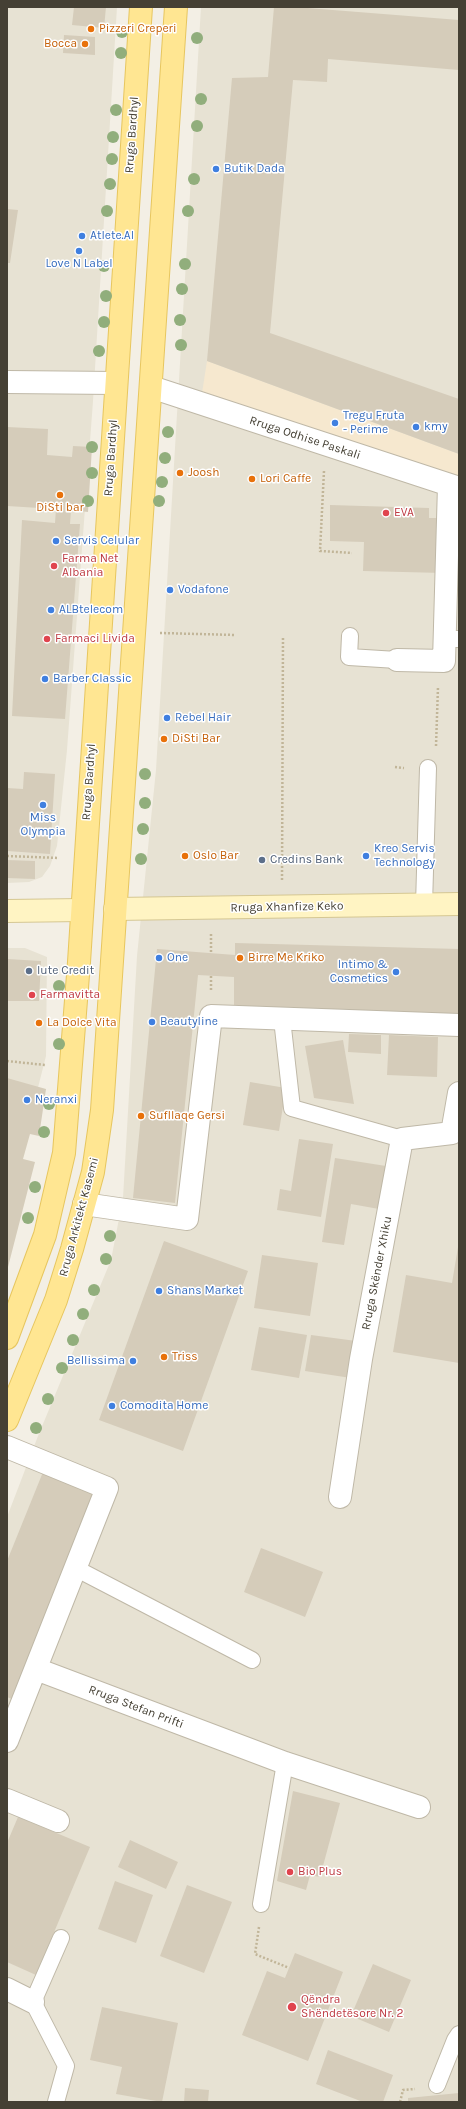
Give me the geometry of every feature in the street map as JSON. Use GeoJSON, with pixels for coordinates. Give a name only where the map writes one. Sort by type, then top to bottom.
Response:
{"type":"FeatureCollection","features":[{"type":"Feature","properties":{"kind":"main road","name":"Rruga Bardhyl"},"geometry":{"type":"LineString","coordinates":[[81,910],[141,7]]}},
{"type":"Feature","properties":{"kind":"main road"},"geometry":{"type":"LineString","coordinates":[[7,911],[115,910],[176,7]]}},
{"type":"Feature","properties":{"kind":"main road","name":"Rruga Xhanfize Keko"},"geometry":{"type":"LineString","coordinates":[[115,910],[459,904]]}},
{"type":"Feature","properties":{"kind":"main road"},"geometry":{"type":"LineString","coordinates":[[7,1338],[45,1235],[56,1193],[64,1153],[81,910]]}},
{"type":"Feature","properties":{"kind":"main road","name":"Rruga Arkitekt Kasemi"},"geometry":{"type":"LineString","coordinates":[[7,1420],[56,1300],[93,1172],[102,1110],[115,910]]}},
{"type":"Feature","properties":{"kind":"street"},"geometry":{"type":"LineString","coordinates":[[7,382],[116,383]]}},
{"type":"Feature","properties":{"kind":"street","name":"Rruga Odhise Paskali"},"geometry":{"type":"LineString","coordinates":[[151,387],[454,487]]}},
{"type":"Feature","properties":{"kind":"street"},"geometry":{"type":"LineString","coordinates":[[397,660],[444,661],[452,639],[454,487]]}},
{"type":"Feature","properties":{"kind":"street"},"geometry":{"type":"LineString","coordinates":[[84,1204],[187,1220],[211,1016],[459,1025]]}},
{"type":"Feature","properties":{"kind":"street"},"geometry":{"type":"LineString","coordinates":[[402,1139],[452,1133],[459,1093]]}},
{"type":"Feature","properties":{"kind":"street","name":"Rruga Skënder Xhiku"},"geometry":{"type":"LineString","coordinates":[[340,1497],[361,1358],[402,1139]]}},
{"type":"Feature","properties":{"kind":"street"},"geometry":{"type":"LineString","coordinates":[[7,1447],[106,1488],[7,1741]]}},
{"type":"Feature","properties":{"kind":"street","name":"Rruga Stefan Prifti"},"geometry":{"type":"LineString","coordinates":[[36,1670],[285,1763],[419,1807]]}},
{"type":"Feature","properties":{"kind":"street"},"geometry":{"type":"LineString","coordinates":[[7,1800],[58,1821]]}},
{"type":"Feature","properties":{"kind":"street"},"geometry":{"type":"LineString","coordinates":[[7,1989],[33,2002]]}},
{"type":"Feature","properties":{"kind":"lane"},"geometry":{"type":"LineString","coordinates":[[350,636],[349,657],[397,660]]}},
{"type":"Feature","properties":{"kind":"lane"},"geometry":{"type":"LineString","coordinates":[[424,905],[428,768]]}},
{"type":"Feature","properties":{"kind":"lane"},"geometry":{"type":"LineString","coordinates":[[282,1019],[292,1108],[402,1139]]}},
{"type":"Feature","properties":{"kind":"lane"},"geometry":{"type":"LineString","coordinates":[[75,1568],[252,1660]]}},
{"type":"Feature","properties":{"kind":"lane"},"geometry":{"type":"LineString","coordinates":[[261,1904],[285,1763]]}},
{"type":"Feature","properties":{"kind":"lane"},"geometry":{"type":"LineString","coordinates":[[56,2102],[66,2066],[33,2002],[61,1938]]}},
{"type":"Feature","properties":{"kind":"lane"},"geometry":{"type":"LineString","coordinates":[[438,2085],[455,2040],[459,2034]]}},
{"type":"Feature","properties":{"kind":"path"},"geometry":{"type":"LineString","coordinates":[[326,445],[320,551],[352,553]]}},
{"type":"Feature","properties":{"kind":"path"},"geometry":{"type":"LineString","coordinates":[[157,633],[236,635]]}},
{"type":"Feature","properties":{"kind":"path"},"geometry":{"type":"LineString","coordinates":[[282,907],[283,636]]}},
{"type":"Feature","properties":{"kind":"path"},"geometry":{"type":"LineString","coordinates":[[428,768],[436,768],[439,661]]}},
{"type":"Feature","properties":{"kind":"path"},"geometry":{"type":"LineString","coordinates":[[7,856],[62,858]]}},
{"type":"Feature","properties":{"kind":"path"},"geometry":{"type":"LineString","coordinates":[[7,1061],[71,1068]]}},
{"type":"Feature","properties":{"kind":"path"},"geometry":{"type":"LineString","coordinates":[[261,1904],[255,1954],[289,1968]]}},
{"type":"Feature","properties":{"kind":"shaded area"},"geometry":{"type":"Polygon","coordinates":[[[7,7],[117,7],[93,401],[67,750],[57,846],[50,866],[42,877],[29,882],[7,883],[7,7]]]}},
{"type":"Feature","properties":{"kind":"shaded area"},"geometry":{"type":"Polygon","coordinates":[[[201,7],[459,7],[459,2102],[7,2102],[7,1517],[38,1436],[111,1260],[123,1198],[137,956],[156,770],[201,7]]]}},
{"type":"Feature","properties":{"kind":"shaded area","name":"Tregu Fruta - Perime"},"geometry":{"type":"Polygon","coordinates":[[[207,361],[459,454],[459,477],[202,393],[207,361]]]}},
{"type":"Feature","properties":{"kind":"shaded area"},"geometry":{"type":"Polygon","coordinates":[[[7,948],[25,948],[47,957],[46,1056],[7,1210],[7,948]]]}},
{"type":"Feature","properties":{"kind":"building"},"geometry":{"type":"Polygon","coordinates":[[[74,7],[106,7],[104,28],[72,25],[74,7]]]}},
{"type":"Feature","properties":{"kind":"building"},"geometry":{"type":"Polygon","coordinates":[[[274,7],[295,7],[459,20],[459,70],[328,59],[327,82],[293,80],[270,333],[459,399],[459,454],[207,361],[232,78],[268,77],[274,7]]]}},
{"type":"Feature","properties":{"kind":"building"},"geometry":{"type":"Polygon","coordinates":[[[64,35],[95,37],[95,55],[63,53],[64,35]]]}},
{"type":"Feature","properties":{"kind":"building"},"geometry":{"type":"Polygon","coordinates":[[[7,209],[18,210],[10,263],[7,263],[7,209]]]}},
{"type":"Feature","properties":{"kind":"building"},"geometry":{"type":"Polygon","coordinates":[[[7,427],[48,429],[47,455],[72,457],[73,446],[92,447],[88,512],[71,510],[70,524],[80,524],[65,719],[12,716],[22,520],[55,523],[56,509],[7,506],[7,427]]]}},
{"type":"Feature","properties":{"kind":"building"},"geometry":{"type":"Polygon","coordinates":[[[330,505],[429,508],[429,518],[444,518],[443,573],[363,571],[364,542],[330,541],[330,505]]]}},
{"type":"Feature","properties":{"kind":"building"},"geometry":{"type":"Polygon","coordinates":[[[24,772],[55,774],[50,854],[7,851],[7,788],[23,789],[24,772]]]}},
{"type":"Feature","properties":{"kind":"building"},"geometry":{"type":"Polygon","coordinates":[[[7,860],[35,861],[35,879],[7,878],[7,860]]]}},
{"type":"Feature","properties":{"kind":"building"},"geometry":{"type":"Polygon","coordinates":[[[235,943],[459,949],[459,1016],[234,1009],[234,977],[198,975],[175,1203],[133,1198],[157,949],[235,955],[235,943]]]}},
{"type":"Feature","properties":{"kind":"building"},"geometry":{"type":"Polygon","coordinates":[[[7,959],[41,961],[39,1001],[7,1001],[7,959]]]}},
{"type":"Feature","properties":{"kind":"building"},"geometry":{"type":"Polygon","coordinates":[[[349,1034],[381,1035],[381,1054],[348,1052],[349,1034]]]}},
{"type":"Feature","properties":{"kind":"building"},"geometry":{"type":"Polygon","coordinates":[[[389,1035],[438,1037],[437,1077],[387,1075],[389,1035]]]}},
{"type":"Feature","properties":{"kind":"building"},"geometry":{"type":"Polygon","coordinates":[[[343,1040],[354,1104],[314,1098],[305,1046],[343,1040]]]}},
{"type":"Feature","properties":{"kind":"building"},"geometry":{"type":"Polygon","coordinates":[[[7,1078],[46,1089],[39,1136],[30,1134],[23,1159],[35,1162],[8,1267],[7,1078]]]}},
{"type":"Feature","properties":{"kind":"building"},"geometry":{"type":"Polygon","coordinates":[[[250,1082],[286,1088],[279,1131],[243,1125],[250,1082]]]}},
{"type":"Feature","properties":{"kind":"building"},"geometry":{"type":"Polygon","coordinates":[[[299,1139],[333,1144],[321,1217],[277,1210],[280,1189],[291,1191],[299,1139]]]}},
{"type":"Feature","properties":{"kind":"building"},"geometry":{"type":"Polygon","coordinates":[[[335,1158],[386,1166],[379,1209],[351,1204],[344,1245],[322,1242],[335,1158]]]}},
{"type":"Feature","properties":{"kind":"building"},"geometry":{"type":"Polygon","coordinates":[[[164,1241],[248,1271],[183,1451],[99,1420],[164,1241]]]}},
{"type":"Feature","properties":{"kind":"building"},"geometry":{"type":"Polygon","coordinates":[[[458,1247],[459,1363],[393,1352],[406,1275],[452,1283],[458,1247]]]}},
{"type":"Feature","properties":{"kind":"building"},"geometry":{"type":"Polygon","coordinates":[[[262,1255],[318,1263],[310,1316],[254,1308],[262,1255]]]}},
{"type":"Feature","properties":{"kind":"building"},"geometry":{"type":"Polygon","coordinates":[[[259,1327],[307,1335],[299,1378],[251,1370],[259,1327]]]}},
{"type":"Feature","properties":{"kind":"building"},"geometry":{"type":"Polygon","coordinates":[[[311,1335],[356,1341],[351,1378],[305,1371],[311,1335]]]}},
{"type":"Feature","properties":{"kind":"building"},"geometry":{"type":"Polygon","coordinates":[[[43,1472],[93,1493],[12,1699],[7,1697],[7,1561],[43,1472]]]}},
{"type":"Feature","properties":{"kind":"building"},"geometry":{"type":"Polygon","coordinates":[[[261,1548],[323,1572],[305,1617],[244,1592],[261,1548]]]}},
{"type":"Feature","properties":{"kind":"building"},"geometry":{"type":"Polygon","coordinates":[[[293,1791],[340,1803],[320,1877],[310,1875],[306,1890],[277,1881],[293,1791]]]}},
{"type":"Feature","properties":{"kind":"building"},"geometry":{"type":"Polygon","coordinates":[[[18,1817],[90,1847],[36,1975],[7,1962],[7,1843],[18,1817]]]}},
{"type":"Feature","properties":{"kind":"building"},"geometry":{"type":"Polygon","coordinates":[[[130,1840],[178,1862],[166,1889],[118,1867],[130,1840]]]}},
{"type":"Feature","properties":{"kind":"building"},"geometry":{"type":"Polygon","coordinates":[[[115,1881],[153,1895],[136,1943],[98,1929],[115,1881]]]}},
{"type":"Feature","properties":{"kind":"building"},"geometry":{"type":"Polygon","coordinates":[[[187,1885],[232,1902],[204,1973],[160,1956],[187,1885]]]}},
{"type":"Feature","properties":{"kind":"building","name":"Qëndra Shëndetësore Nr. 2"},"geometry":{"type":"Polygon","coordinates":[[[295,1953],[343,1972],[308,2061],[242,2035],[267,1971],[285,1978],[295,1953]]]}},
{"type":"Feature","properties":{"kind":"building"},"geometry":{"type":"Polygon","coordinates":[[[373,1964],[411,1980],[389,2032],[351,2016],[373,1964]]]}},
{"type":"Feature","properties":{"kind":"building"},"geometry":{"type":"Polygon","coordinates":[[[102,2007],[178,2023],[162,2102],[116,2094],[122,2067],[90,2060],[102,2007]]]}},
{"type":"Feature","properties":{"kind":"building"},"geometry":{"type":"Polygon","coordinates":[[[328,2050],[393,2075],[383,2102],[363,2102],[316,2084],[328,2050]]]}},
{"type":"Feature","properties":{"kind":"building"},"geometry":{"type":"Polygon","coordinates":[[[185,2088],[209,2090],[208,2102],[184,2102],[185,2088]]]}},
{"type":"Feature","properties":{"kind":"building"},"geometry":{"type":"Polygon","coordinates":[[[459,2093],[459,2102],[408,2102],[408,2098],[459,2093]]]}},
{"type":"Feature","properties":{"kind":"place","name":"Pizzeri Creperi"},"geometry":{"type":"Point","coordinates":[91,29]}},
{"type":"Feature","properties":{"kind":"place","name":"Bocca"},"geometry":{"type":"Point","coordinates":[85,44]}},
{"type":"Feature","properties":{"kind":"place","name":"Butik Dada"},"geometry":{"type":"Point","coordinates":[216,169]}},
{"type":"Feature","properties":{"kind":"place","name":"Atlete.Al"},"geometry":{"type":"Point","coordinates":[82,236]}},
{"type":"Feature","properties":{"kind":"place","name":"Love N Label"},"geometry":{"type":"Point","coordinates":[79,251]}},
{"type":"Feature","properties":{"kind":"place","name":"Tregu Fruta - Perime"},"geometry":{"type":"Point","coordinates":[335,423]}},
{"type":"Feature","properties":{"kind":"place","name":"kmy"},"geometry":{"type":"Point","coordinates":[416,427]}},
{"type":"Feature","properties":{"kind":"place","name":"Joosh"},"geometry":{"type":"Point","coordinates":[180,473]}},
{"type":"Feature","properties":{"kind":"place","name":"Lori Caffe"},"geometry":{"type":"Point","coordinates":[252,479]}},
{"type":"Feature","properties":{"kind":"place","name":"DiSti bar"},"geometry":{"type":"Point","coordinates":[60,495]}},
{"type":"Feature","properties":{"kind":"place","name":"EVA"},"geometry":{"type":"Point","coordinates":[386,513]}},
{"type":"Feature","properties":{"kind":"place","name":"Servis Celular"},"geometry":{"type":"Point","coordinates":[56,541]}},
{"type":"Feature","properties":{"kind":"place","name":"Farma Net Albania"},"geometry":{"type":"Point","coordinates":[54,566]}},
{"type":"Feature","properties":{"kind":"place","name":"Vodafone"},"geometry":{"type":"Point","coordinates":[170,590]}},
{"type":"Feature","properties":{"kind":"place","name":"ALBtelecom"},"geometry":{"type":"Point","coordinates":[51,610]}},
{"type":"Feature","properties":{"kind":"place","name":"Farmaci Livida"},"geometry":{"type":"Point","coordinates":[47,639]}},
{"type":"Feature","properties":{"kind":"place","name":"Barber Classic"},"geometry":{"type":"Point","coordinates":[45,679]}},
{"type":"Feature","properties":{"kind":"place","name":"Rebel Hair"},"geometry":{"type":"Point","coordinates":[167,718]}},
{"type":"Feature","properties":{"kind":"place","name":"DiSti Bar"},"geometry":{"type":"Point","coordinates":[164,739]}},
{"type":"Feature","properties":{"kind":"place","name":"Miss Olympia"},"geometry":{"type":"Point","coordinates":[43,805]}},
{"type":"Feature","properties":{"kind":"place","name":"Oslo Bar"},"geometry":{"type":"Point","coordinates":[185,856]}},
{"type":"Feature","properties":{"kind":"place","name":"Kreo Servis Technology"},"geometry":{"type":"Point","coordinates":[366,856]}},
{"type":"Feature","properties":{"kind":"place","name":"Credins Bank"},"geometry":{"type":"Point","coordinates":[262,860]}},
{"type":"Feature","properties":{"kind":"place","name":"One"},"geometry":{"type":"Point","coordinates":[159,958]}},
{"type":"Feature","properties":{"kind":"place","name":"Birre Me Kriko"},"geometry":{"type":"Point","coordinates":[240,958]}},
{"type":"Feature","properties":{"kind":"place","name":"Iute Credit"},"geometry":{"type":"Point","coordinates":[29,971]}},
{"type":"Feature","properties":{"kind":"place","name":"Intimo & Cosmetics"},"geometry":{"type":"Point","coordinates":[396,972]}},
{"type":"Feature","properties":{"kind":"place","name":"Farmavitta"},"geometry":{"type":"Point","coordinates":[32,995]}},
{"type":"Feature","properties":{"kind":"place","name":"Beautyline"},"geometry":{"type":"Point","coordinates":[152,1022]}},
{"type":"Feature","properties":{"kind":"place","name":"La Dolce Vita"},"geometry":{"type":"Point","coordinates":[39,1023]}},
{"type":"Feature","properties":{"kind":"place","name":"Neranxi"},"geometry":{"type":"Point","coordinates":[27,1100]}},
{"type":"Feature","properties":{"kind":"place","name":"Sufllaqe Gersi"},"geometry":{"type":"Point","coordinates":[141,1116]}},
{"type":"Feature","properties":{"kind":"place","name":"Shans Market"},"geometry":{"type":"Point","coordinates":[159,1291]}},
{"type":"Feature","properties":{"kind":"place","name":"Triss"},"geometry":{"type":"Point","coordinates":[164,1357]}},
{"type":"Feature","properties":{"kind":"place","name":"Bellissima"},"geometry":{"type":"Point","coordinates":[133,1361]}},
{"type":"Feature","properties":{"kind":"place","name":"Comodita Home"},"geometry":{"type":"Point","coordinates":[112,1406]}},
{"type":"Feature","properties":{"kind":"place","name":"Bio Plus"},"geometry":{"type":"Point","coordinates":[290,1872]}},
{"type":"Feature","properties":{"kind":"place","name":"Qëndra Shëndetësore Nr. 2"},"geometry":{"type":"Point","coordinates":[292,2007]}}]}
